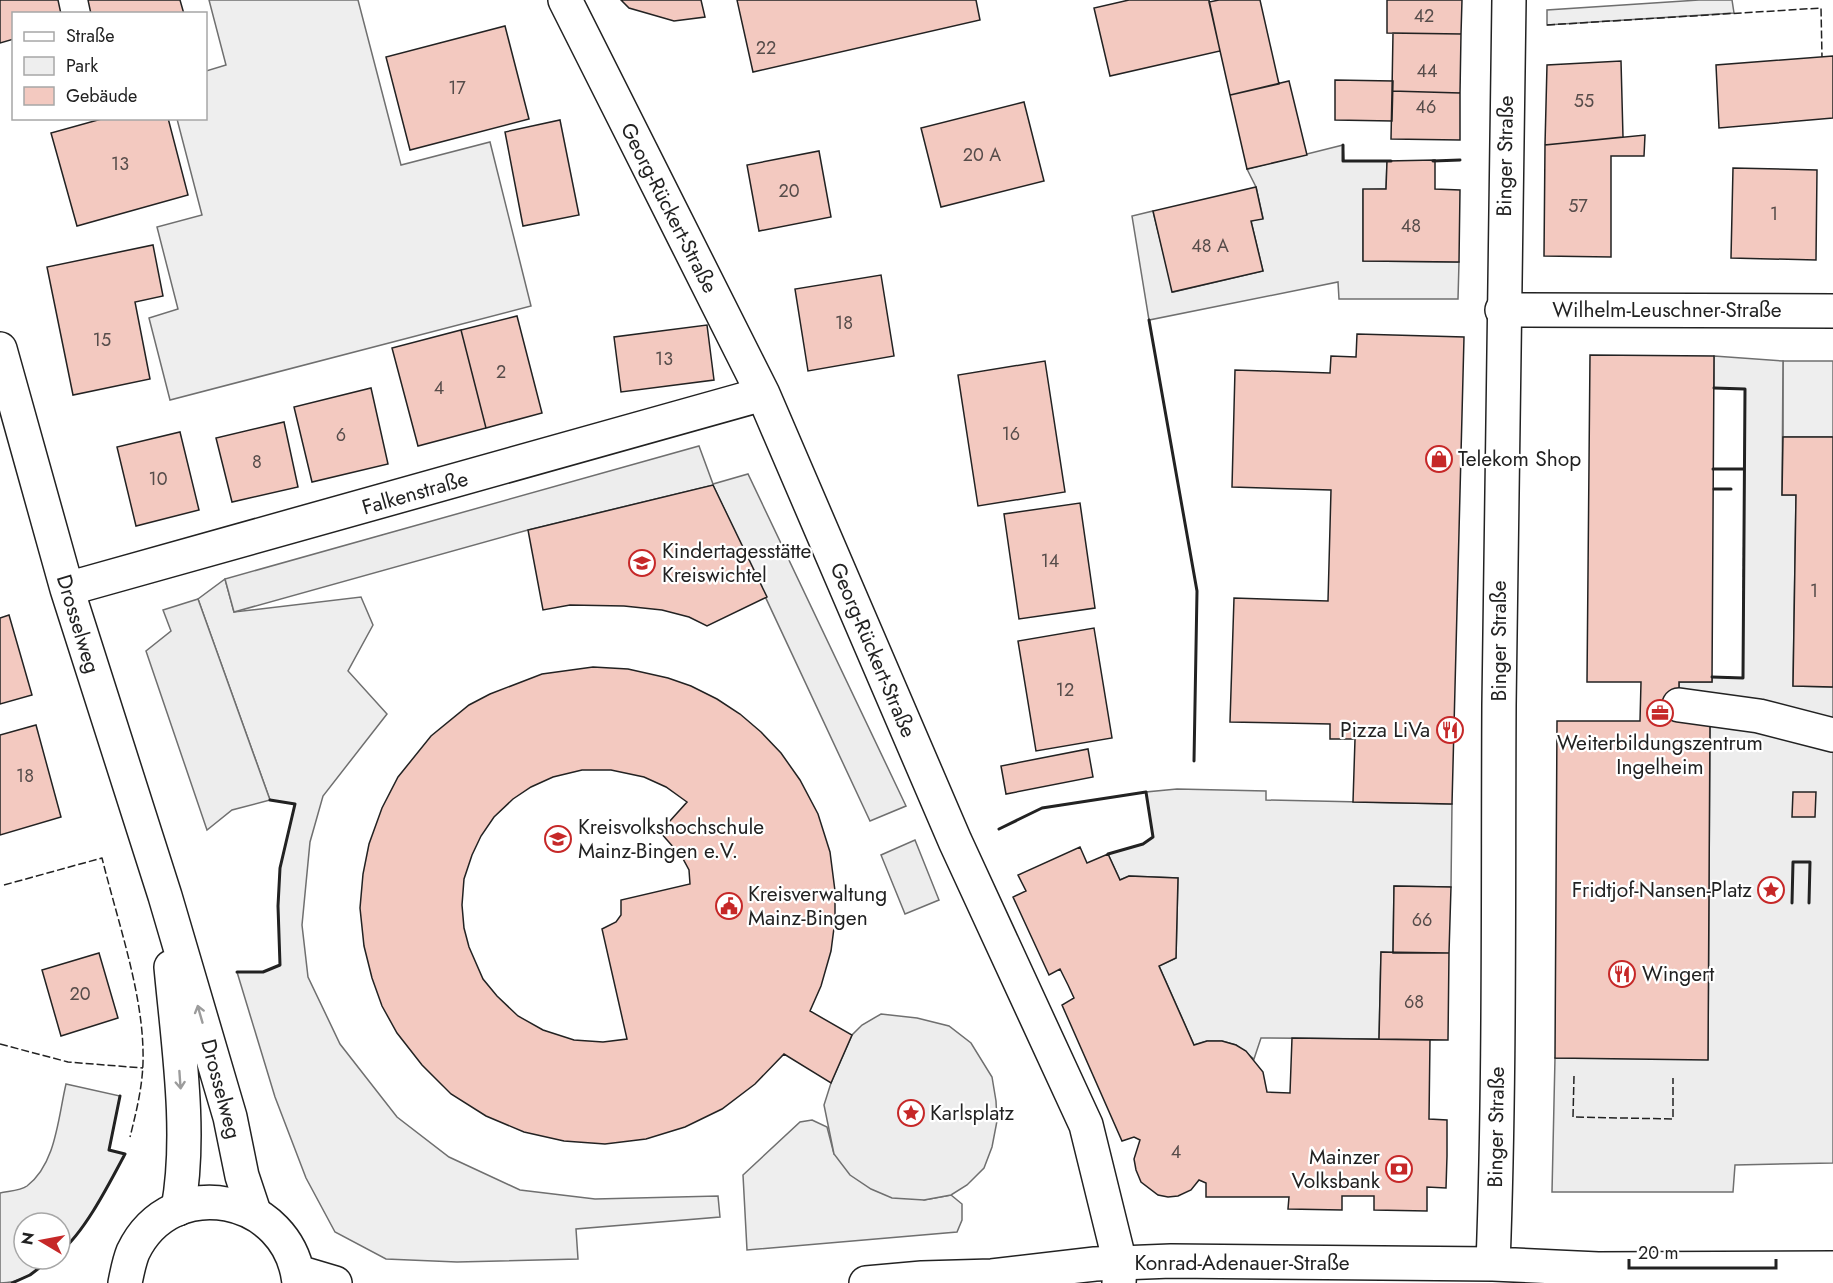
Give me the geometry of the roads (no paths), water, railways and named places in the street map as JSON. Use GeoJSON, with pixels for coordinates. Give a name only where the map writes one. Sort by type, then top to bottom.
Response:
{"type":"FeatureCollection","features":[{"type":"Feature","properties":{"kind":"street","name":"Georg-Rückert-Straße"},"geometry":{"type":"LineString","coordinates":[[565,0],[763,394],[955,842],[1086,1125],[1120,1273]]}},
{"type":"Feature","properties":{"kind":"street","name":"Binger Straße"},"geometry":{"type":"LineString","coordinates":[[1493,1274],[1496,1164],[1502,310],[1509,0]]}},
{"type":"Feature","properties":{"kind":"street","name":"Wilhelm-Leuschner-Straße"},"geometry":{"type":"LineString","coordinates":[[1502,310],[1833,311]]}},
{"type":"Feature","properties":{"kind":"street","name":"Drosselweg"},"geometry":{"type":"LineString","coordinates":[[0,349],[67,589],[165,896],[230,1117],[242,1176],[254,1212]]}},
{"type":"Feature","properties":{"kind":"street","name":"Falkenstraße"},"geometry":{"type":"LineString","coordinates":[[67,589],[763,394]]}},
{"type":"Feature","properties":{"kind":"street"},"geometry":{"type":"LineString","coordinates":[[1679,705],[1759,716],[1833,735]]}},
{"type":"Feature","properties":{"kind":"street","name":"Drosselweg"},"geometry":{"type":"LineString","coordinates":[[165,896],[183,1120],[183,1184],[178,1209]]}},
{"type":"Feature","properties":{"kind":"street"},"geometry":{"type":"LineString","coordinates":[[120,1278],[133,1252],[152,1226],[178,1209],[209,1202],[240,1206],[254,1212],[278,1231],[294,1257],[298,1277],[336,1283]]}},
{"type":"Feature","properties":{"kind":"street","name":"Konrad-Adenauer-Straße"},"geometry":{"type":"LineString","coordinates":[[866,1283],[922,1278],[984,1280],[1095,1263],[1120,1273],[1183,1261],[1493,1274],[1598,1269],[1833,1269]]}},
{"type":"Feature","properties":{"kind":"place","name":"Telekom Shop"},"geometry":{"type":"Point","coordinates":[1439,459]}},
{"type":"Feature","properties":{"kind":"place","name":"Kindertagesstätte Kreiswichtel"},"geometry":{"type":"Point","coordinates":[642,563]}},
{"type":"Feature","properties":{"kind":"place","name":"Weiterbildungszentrum Ingelheim"},"geometry":{"type":"Point","coordinates":[1660,713]}},
{"type":"Feature","properties":{"kind":"place","name":"Pizza LiVa"},"geometry":{"type":"Point","coordinates":[1450,730]}},
{"type":"Feature","properties":{"kind":"place","name":"Kreisvolkshochschule Mainz-Bingen e.V."},"geometry":{"type":"Point","coordinates":[558,839]}},
{"type":"Feature","properties":{"kind":"place","name":"Fridtjof-Nansen-Platz"},"geometry":{"type":"Point","coordinates":[1771,890]}},
{"type":"Feature","properties":{"kind":"place","name":"Kreisverwaltung Mainz-Bingen"},"geometry":{"type":"Point","coordinates":[729,906]}},
{"type":"Feature","properties":{"kind":"place","name":"Wingert"},"geometry":{"type":"Point","coordinates":[1622,974]}},
{"type":"Feature","properties":{"kind":"place","name":"Karlsplatz"},"geometry":{"type":"Point","coordinates":[911,1113]}},
{"type":"Feature","properties":{"kind":"place","name":"Mainzer Volksbank"},"geometry":{"type":"Point","coordinates":[1399,1169]}}]}
